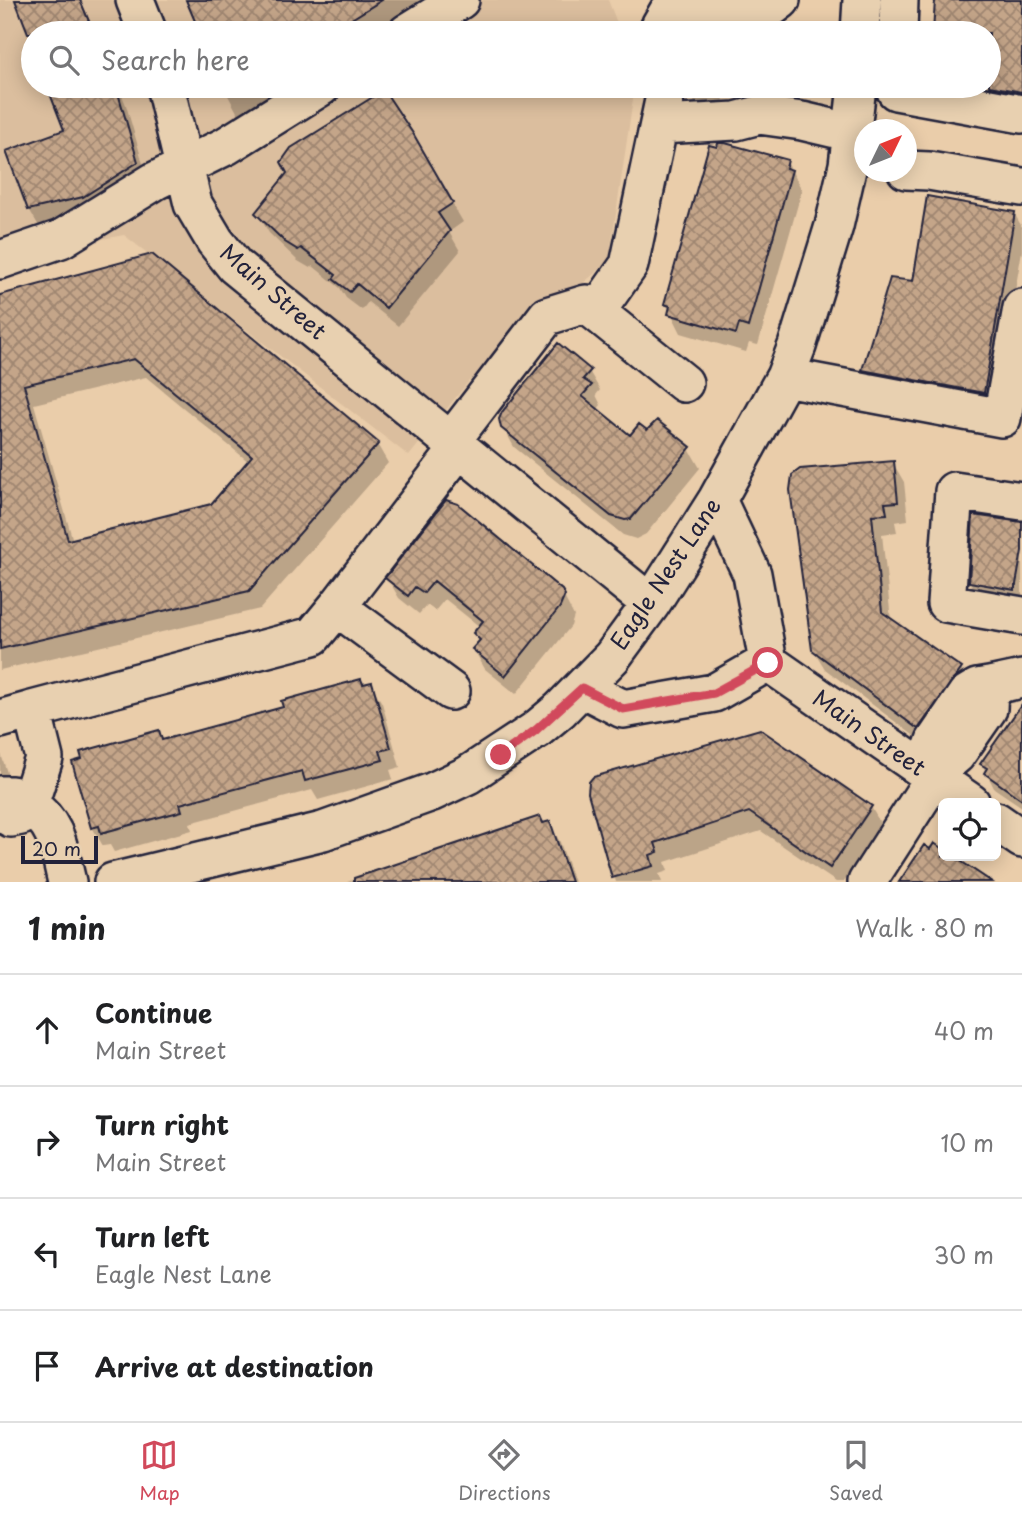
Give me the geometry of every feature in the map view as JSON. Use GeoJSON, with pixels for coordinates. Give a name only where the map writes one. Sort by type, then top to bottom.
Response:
{"type":"FeatureCollection","features":[{"type":"Feature","properties":{"kind":"street"},"geometry":{"type":"LineString","coordinates":[[135,0],[143,21]]}},
{"type":"Feature","properties":{"kind":"street"},"geometry":{"type":"LineString","coordinates":[[426,21],[460,0]]}},
{"type":"Feature","properties":{"kind":"street"},"geometry":{"type":"LineString","coordinates":[[663,21],[668,12],[682,9],[765,13],[780,0]]}},
{"type":"Feature","properties":{"kind":"street"},"geometry":{"type":"LineString","coordinates":[[861,21],[862,0]]}},
{"type":"Feature","properties":{"kind":"street"},"geometry":{"type":"LineString","coordinates":[[898,21],[899,0]]}},
{"type":"Feature","properties":{"kind":"street","name":"Main Street"},"geometry":{"type":"LineString","coordinates":[[168,98],[193,204],[215,241],[235,266],[651,604]]}},
{"type":"Feature","properties":{"kind":"street"},"geometry":{"type":"LineString","coordinates":[[0,260],[61,239],[155,181],[226,146],[303,98]]}},
{"type":"Feature","properties":{"kind":"street"},"geometry":{"type":"LineString","coordinates":[[67,882],[50,823],[43,814],[10,807],[44,758],[16,714],[313,636],[337,607],[547,316],[591,308],[629,265],[664,98]]}},
{"type":"Feature","properties":{"kind":"street","name":"Eagle Nest Lane"},"geometry":{"type":"LineString","coordinates":[[856,119],[857,98]]}},
{"type":"Feature","properties":{"kind":"street"},"geometry":{"type":"LineString","coordinates":[[942,98],[1022,114]]}},
{"type":"Feature","properties":{"kind":"street"},"geometry":{"type":"LineString","coordinates":[[659,124],[736,121],[759,115],[802,121],[854,154]]}},
{"type":"Feature","properties":{"kind":"street","name":"Eagle Nest Lane"},"geometry":{"type":"LineString","coordinates":[[115,882],[172,875],[323,831],[432,792],[501,755],[536,730],[582,688],[612,657],[651,604],[717,500],[785,377],[821,270],[854,158]]}},
{"type":"Feature","properties":{"kind":"street"},"geometry":{"type":"LineString","coordinates":[[917,170],[1022,187]]}},
{"type":"Feature","properties":{"kind":"street"},"geometry":{"type":"LineString","coordinates":[[591,308],[684,383]]}},
{"type":"Feature","properties":{"kind":"street"},"geometry":{"type":"LineString","coordinates":[[785,377],[1002,418],[1022,308]]}},
{"type":"Feature","properties":{"kind":"street"},"geometry":{"type":"LineString","coordinates":[[1022,501],[954,491],[946,603],[1022,616]]}},
{"type":"Feature","properties":{"kind":"street"},"geometry":{"type":"LineString","coordinates":[[582,688],[623,709],[714,693],[768,663],[752,574],[717,500]]}},
{"type":"Feature","properties":{"kind":"street"},"geometry":{"type":"LineString","coordinates":[[337,607],[451,691]]}},
{"type":"Feature","properties":{"kind":"street","name":"Main Street"},"geometry":{"type":"LineString","coordinates":[[768,663],[964,798]]}},
{"type":"Feature","properties":{"kind":"street"},"geometry":{"type":"LineString","coordinates":[[867,882],[930,775],[956,755],[1013,679]]}},
{"type":"Feature","properties":{"kind":"street"},"geometry":{"type":"LineString","coordinates":[[1001,824],[1022,839]]}},
{"type":"Feature","properties":{"kind":"shaded area"},"geometry":{"type":"Polygon","coordinates":[[[0,0],[608,0],[616,21],[21,21],[21,98],[633,98],[609,261],[469,381],[409,456],[124,235],[0,258],[0,0]]]}},
{"type":"Feature","properties":{"kind":"building"},"geometry":{"type":"Polygon","coordinates":[[[15,0],[80,0],[89,21],[23,21],[15,0]]]}},
{"type":"Feature","properties":{"kind":"building"},"geometry":{"type":"Polygon","coordinates":[[[186,0],[382,0],[348,21],[195,21],[186,0]]]}},
{"type":"Feature","properties":{"kind":"building"},"geometry":{"type":"Polygon","coordinates":[[[935,0],[1022,0],[1022,92],[1001,88],[1001,21],[934,21],[935,0]]]}},
{"type":"Feature","properties":{"kind":"building"},"geometry":{"type":"Polygon","coordinates":[[[52,98],[119,98],[138,162],[83,197],[28,210],[6,151],[64,130],[52,98]]]}},
{"type":"Feature","properties":{"kind":"building"},"geometry":{"type":"Polygon","coordinates":[[[371,98],[389,98],[414,135],[453,203],[438,213],[450,231],[386,308],[357,284],[350,292],[333,279],[336,275],[301,248],[298,250],[285,242],[255,213],[287,173],[281,162],[291,148],[371,98]]]}},
{"type":"Feature","properties":{"kind":"building"},"geometry":{"type":"Polygon","coordinates":[[[718,143],[788,160],[786,168],[792,170],[748,327],[739,324],[736,334],[668,314],[670,306],[664,304],[709,145],[717,147],[718,143]]]}},
{"type":"Feature","properties":{"kind":"building"},"geometry":{"type":"Polygon","coordinates":[[[927,196],[1015,212],[984,393],[862,370],[890,278],[913,281],[927,196]]]}},
{"type":"Feature","properties":{"kind":"building"},"geometry":{"type":"Polygon","coordinates":[[[152,254],[379,443],[249,591],[0,649],[0,295],[152,254]],[[134,359],[24,385],[68,540],[211,504],[252,456],[134,359]]]}},
{"type":"Feature","properties":{"kind":"building"},"geometry":{"type":"Polygon","coordinates":[[[558,343],[591,370],[583,379],[592,385],[582,396],[630,435],[639,424],[647,430],[657,420],[691,447],[631,519],[611,516],[501,428],[499,419],[502,412],[558,343]]]}},
{"type":"Feature","properties":{"kind":"building"},"geometry":{"type":"Polygon","coordinates":[[[894,461],[898,502],[885,503],[887,514],[872,515],[882,612],[962,668],[918,729],[812,650],[790,490],[792,475],[800,469],[894,461]]]}},
{"type":"Feature","properties":{"kind":"building"},"geometry":{"type":"Polygon","coordinates":[[[446,500],[458,504],[565,595],[560,607],[505,676],[472,649],[480,640],[473,633],[483,621],[434,581],[424,593],[415,587],[408,596],[385,578],[446,500]]]}},
{"type":"Feature","properties":{"kind":"building"},"geometry":{"type":"Polygon","coordinates":[[[973,515],[1022,522],[1022,551],[1015,590],[969,582],[973,515]]]}},
{"type":"Feature","properties":{"kind":"building"},"geometry":{"type":"Polygon","coordinates":[[[361,679],[363,684],[372,682],[391,748],[380,751],[383,760],[305,781],[302,771],[180,804],[182,811],[101,833],[99,826],[91,828],[72,762],[82,759],[80,752],[159,730],[162,740],[283,707],[281,701],[361,679]]]}},
{"type":"Feature","properties":{"kind":"building"},"geometry":{"type":"Polygon","coordinates":[[[1022,704],[1022,800],[984,773],[987,768],[980,764],[1022,704]]]}},
{"type":"Feature","properties":{"kind":"building"},"geometry":{"type":"Polygon","coordinates":[[[760,729],[872,806],[830,868],[749,812],[655,843],[658,852],[650,855],[653,866],[612,878],[588,793],[589,782],[593,777],[760,729]]]}},
{"type":"Feature","properties":{"kind":"building"},"geometry":{"type":"Polygon","coordinates":[[[540,816],[543,823],[550,821],[571,882],[354,882],[354,878],[540,816]]]}},
{"type":"Feature","properties":{"kind":"building"},"geometry":{"type":"Polygon","coordinates":[[[934,843],[938,846],[938,861],[960,861],[992,882],[899,882],[924,845],[930,849],[934,843]]]}},
{"type":"Feature","properties":{"kind":"route"},"geometry":{"type":"LineString","coordinates":[[501,755],[536,730],[582,688],[623,709],[714,693],[768,663]]}}]}
